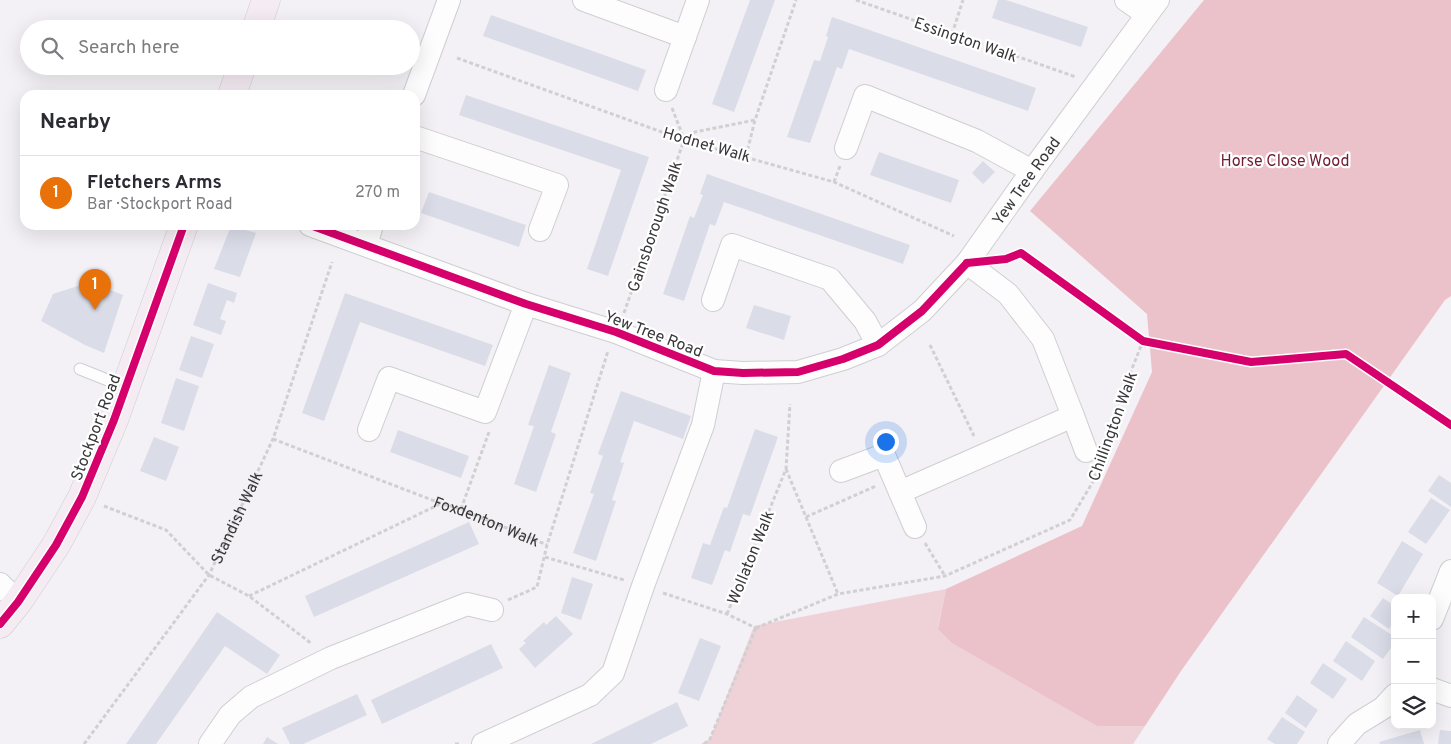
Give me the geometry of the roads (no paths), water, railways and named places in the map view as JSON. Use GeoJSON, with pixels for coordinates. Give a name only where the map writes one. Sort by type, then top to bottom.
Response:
{"type":"FeatureCollection","features":[{"type":"Feature","properties":{"kind":"highway"},"geometry":{"type":"LineString","coordinates":[[259,20],[266,0]]}},
{"type":"Feature","properties":{"kind":"highway"},"geometry":{"type":"LineString","coordinates":[[234,90],[239,75]]}},
{"type":"Feature","properties":{"kind":"highway","name":"Stockport Road"},"geometry":{"type":"LineString","coordinates":[[0,624],[9,593],[56,545],[82,497],[114,420],[182,230]]}},
{"type":"Feature","properties":{"kind":"street"},"geometry":{"type":"LineString","coordinates":[[416,90],[449,0]]}},
{"type":"Feature","properties":{"kind":"street"},"geometry":{"type":"LineString","coordinates":[[584,0],[685,37]]}},
{"type":"Feature","properties":{"kind":"street"},"geometry":{"type":"LineString","coordinates":[[666,90],[698,0]]}},
{"type":"Feature","properties":{"kind":"street"},"geometry":{"type":"LineString","coordinates":[[1126,0],[1152,7]]}},
{"type":"Feature","properties":{"kind":"street","name":"Yew Tree Road"},"geometry":{"type":"LineString","coordinates":[[340,230],[369,235],[526,304],[616,332],[714,371],[743,374],[798,372],[843,360],[878,346],[922,311],[967,263],[1152,7]]}},
{"type":"Feature","properties":{"kind":"street"},"geometry":{"type":"LineString","coordinates":[[846,148],[865,96],[977,140],[1032,171]]}},
{"type":"Feature","properties":{"kind":"street"},"geometry":{"type":"LineString","coordinates":[[420,139],[557,185],[540,230]]}},
{"type":"Feature","properties":{"kind":"street"},"geometry":{"type":"LineString","coordinates":[[713,300],[732,245],[830,279],[865,322],[878,346]]}},
{"type":"Feature","properties":{"kind":"street"},"geometry":{"type":"LineString","coordinates":[[967,263],[1008,294],[1043,339],[1073,416],[1096,453]]}},
{"type":"Feature","properties":{"kind":"street"},"geometry":{"type":"LineString","coordinates":[[369,430],[389,378],[485,412],[526,304]]}},
{"type":"Feature","properties":{"kind":"street"},"geometry":{"type":"LineString","coordinates":[[483,744],[590,695],[613,673],[703,425],[714,371]]}},
{"type":"Feature","properties":{"kind":"street"},"geometry":{"type":"LineString","coordinates":[[897,485],[983,455],[1073,416]]}},
{"type":"Feature","properties":{"kind":"street"},"geometry":{"type":"LineString","coordinates":[[841,471],[884,454],[915,527]]}},
{"type":"Feature","properties":{"kind":"street"},"geometry":{"type":"LineString","coordinates":[[1436,609],[1451,571]]}},
{"type":"Feature","properties":{"kind":"street"},"geometry":{"type":"LineString","coordinates":[[210,744],[230,715],[252,697],[331,658],[467,604],[492,610]]}},
{"type":"Feature","properties":{"kind":"street"},"geometry":{"type":"LineString","coordinates":[[1436,690],[1451,696]]}},
{"type":"Feature","properties":{"kind":"street"},"geometry":{"type":"LineString","coordinates":[[1339,744],[1357,724],[1383,708],[1391,699]]}},
{"type":"Feature","properties":{"kind":"lane"},"geometry":{"type":"LineString","coordinates":[[80,369],[125,388]]}},
{"type":"Feature","properties":{"kind":"place","name":"Fletchers Arms"},"geometry":{"type":"Point","coordinates":[95,310]}},
{"type":"Feature","properties":{"kind":"park label","name":"Horse Close Wood"},"geometry":{"type":"Point","coordinates":[1285,160]}}]}
